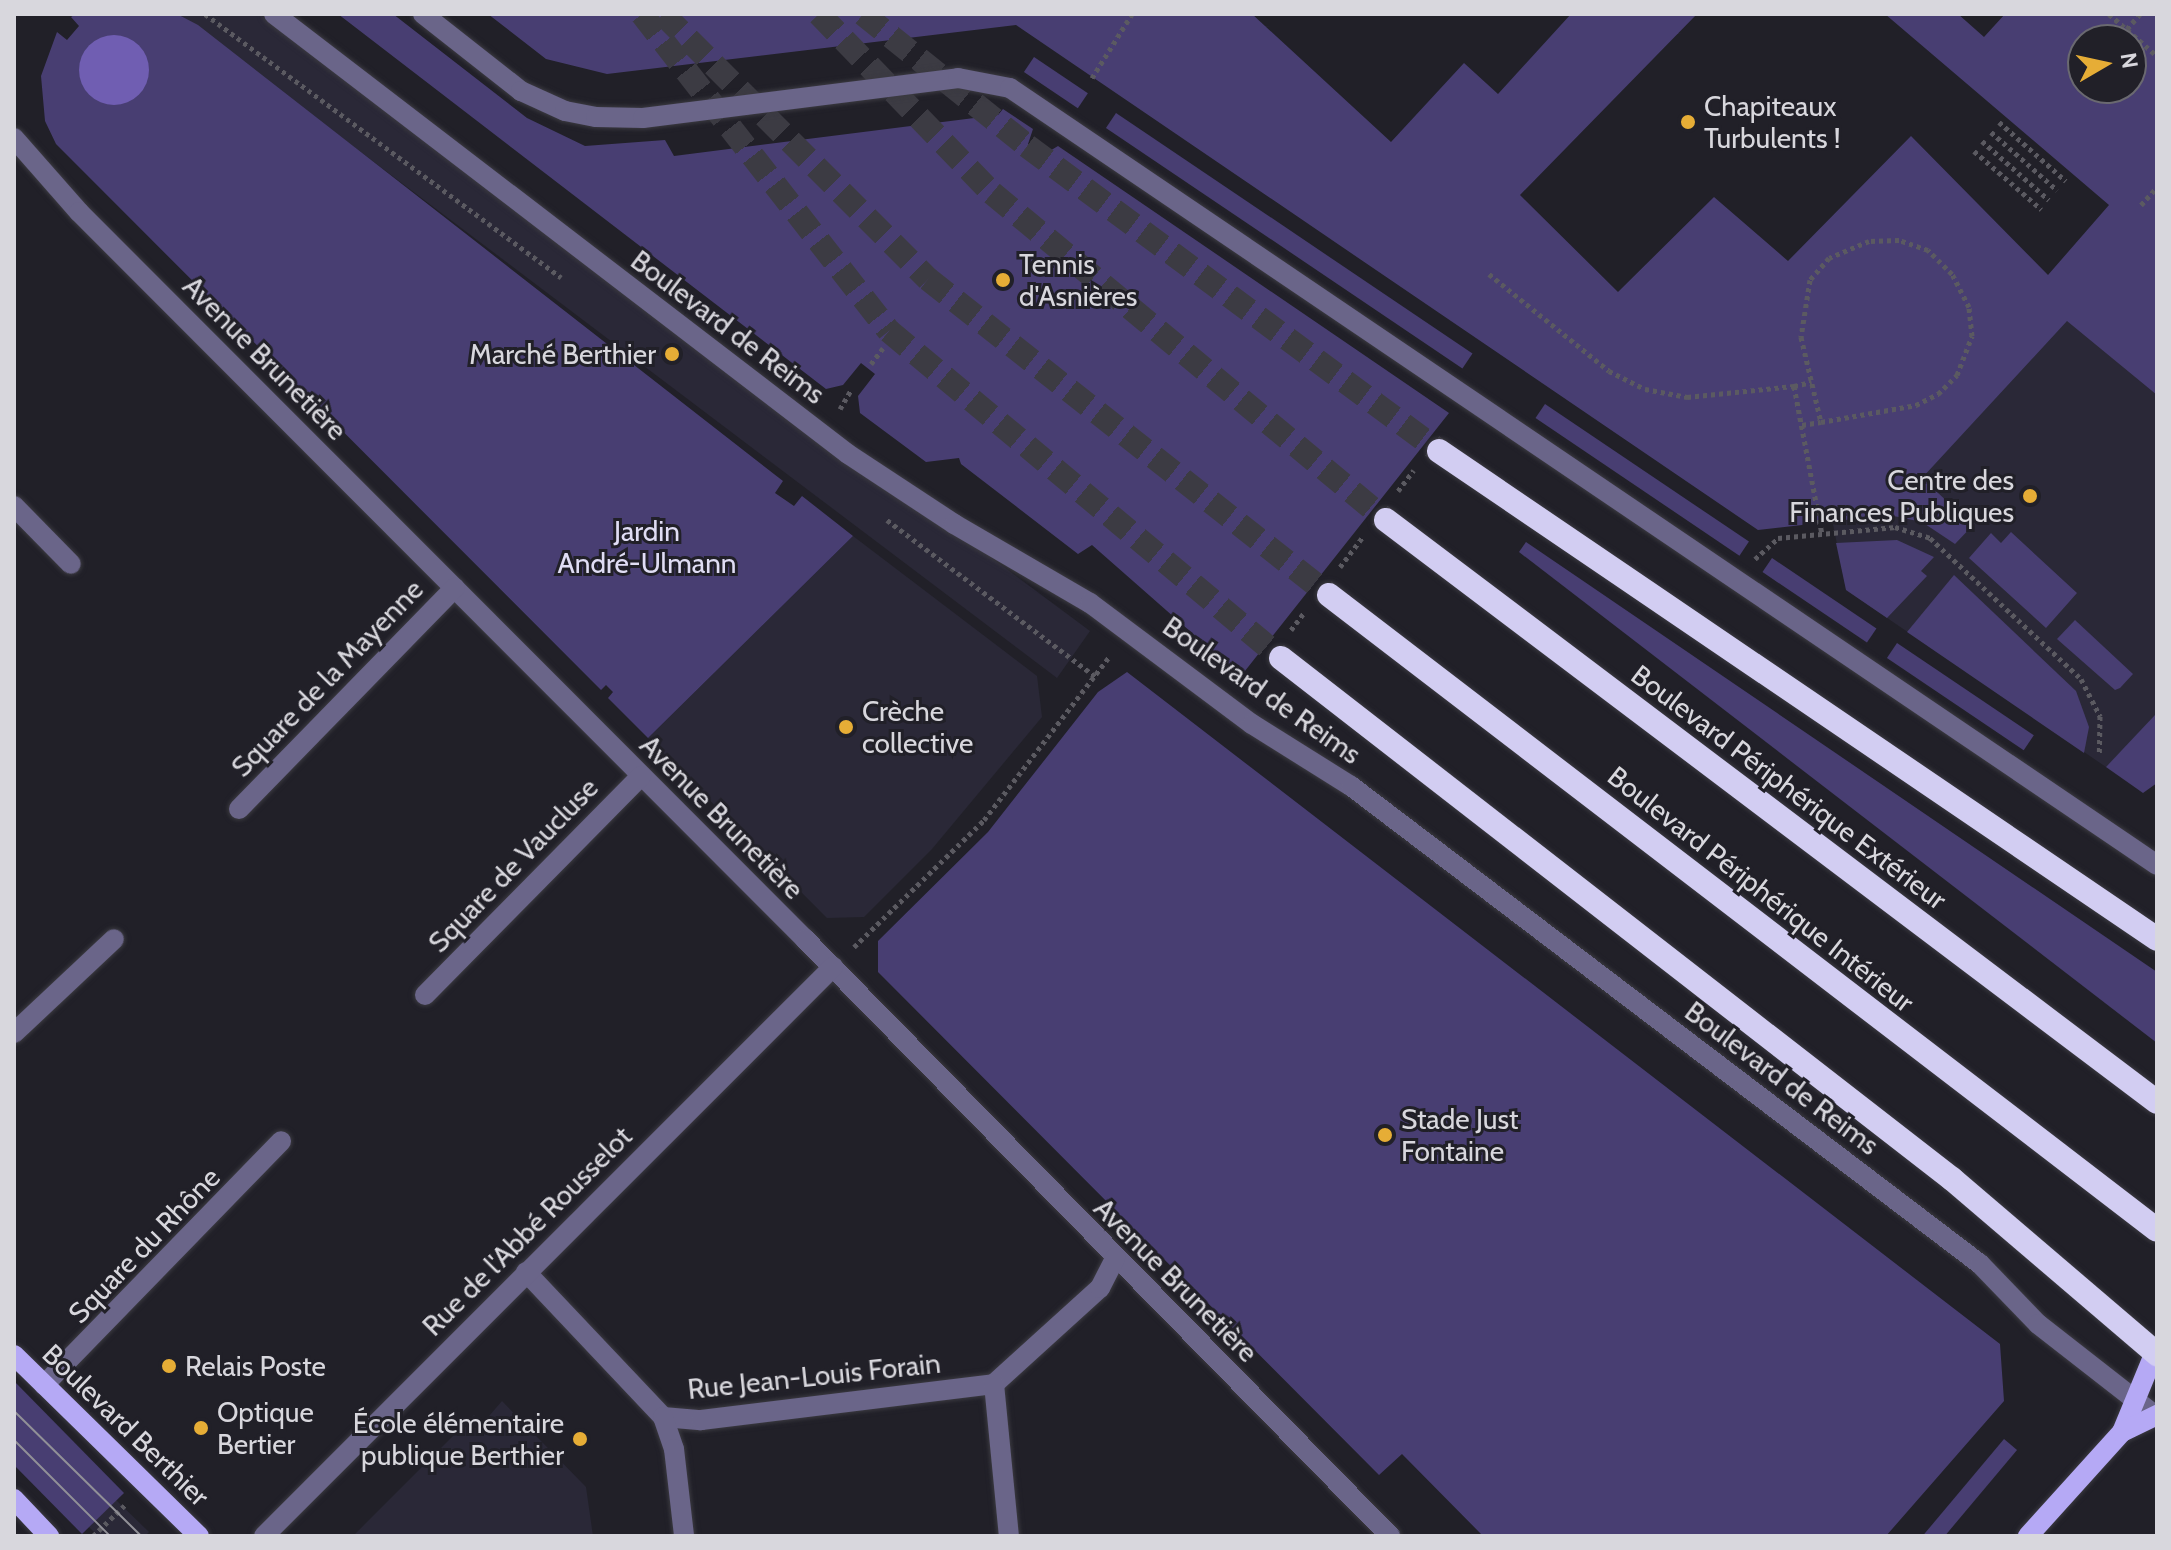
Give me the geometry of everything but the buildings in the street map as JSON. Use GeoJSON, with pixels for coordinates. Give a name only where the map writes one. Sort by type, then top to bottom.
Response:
{"type":"FeatureCollection","features":[{"type":"Feature","properties":{"kind":"highway"},"geometry":{"type":"LineString","coordinates":[[1439,451],[2157,939]]}},
{"type":"Feature","properties":{"kind":"highway","name":"Boulevard Périphérique Extérieur"},"geometry":{"type":"LineString","coordinates":[[1386,520],[2157,1102]]}},
{"type":"Feature","properties":{"kind":"highway","name":"Boulevard Périphérique Intérieur"},"geometry":{"type":"LineString","coordinates":[[1329,595],[2157,1230]]}},
{"type":"Feature","properties":{"kind":"highway"},"geometry":{"type":"LineString","coordinates":[[1281,658],[1952,1179],[2156,1351]]}},
{"type":"Feature","properties":{"kind":"main road"},"geometry":{"type":"LineString","coordinates":[[2122,1432],[2134,1396],[2156,1351]]}},
{"type":"Feature","properties":{"kind":"main road","name":"Boulevard Berthier"},"geometry":{"type":"LineString","coordinates":[[14,1355],[144,1486],[199,1536]]}},
{"type":"Feature","properties":{"kind":"main road"},"geometry":{"type":"LineString","coordinates":[[2028,1536],[2122,1432],[2157,1416]]}},
{"type":"Feature","properties":{"kind":"main road"},"geometry":{"type":"LineString","coordinates":[[14,1499],[49,1536]]}},
{"type":"Feature","properties":{"kind":"street","name":"Boulevard de Reims"},"geometry":{"type":"LineString","coordinates":[[274,14],[848,454],[1120,623],[1252,724],[1351,786],[1980,1264],[2038,1324],[2157,1416]]}},
{"type":"Feature","properties":{"kind":"street"},"geometry":{"type":"LineString","coordinates":[[423,14],[521,91],[596,117],[658,116],[958,78],[1002,84],[2157,865]]}},
{"type":"Feature","properties":{"kind":"street","name":"Avenue Brunetière"},"geometry":{"type":"LineString","coordinates":[[14,138],[79,212],[833,967],[1390,1536]]}},
{"type":"Feature","properties":{"kind":"street"},"geometry":{"type":"LineString","coordinates":[[14,506],[71,564]]}},
{"type":"Feature","properties":{"kind":"street","name":"Square de la Mayenne"},"geometry":{"type":"LineString","coordinates":[[239,809],[455,588]]}},
{"type":"Feature","properties":{"kind":"street","name":"Square de Vaucluse"},"geometry":{"type":"LineString","coordinates":[[425,995],[641,776]]}},
{"type":"Feature","properties":{"kind":"street"},"geometry":{"type":"LineString","coordinates":[[14,1033],[114,939]]}},
{"type":"Feature","properties":{"kind":"street","name":"Rue de l'Abbé Rousselot"},"geometry":{"type":"LineString","coordinates":[[264,1536],[833,967]]}},
{"type":"Feature","properties":{"kind":"street","name":"Square du Rhône"},"geometry":{"type":"LineString","coordinates":[[44,1385],[281,1141]]}},
{"type":"Feature","properties":{"kind":"street"},"geometry":{"type":"LineString","coordinates":[[1009,1536],[994,1384],[1100,1288],[1115,1258]]}},
{"type":"Feature","properties":{"kind":"street","name":"Rue Jean-Louis Forain"},"geometry":{"type":"LineString","coordinates":[[526,1272],[663,1417],[701,1420],[994,1384]]}},
{"type":"Feature","properties":{"kind":"street"},"geometry":{"type":"LineString","coordinates":[[663,1417],[674,1449],[684,1536]]}},
{"type":"Feature","properties":{"kind":"path"},"geometry":{"type":"LineString","coordinates":[[1092,78],[1132,14]]}},
{"type":"Feature","properties":{"kind":"path"},"geometry":{"type":"LineString","coordinates":[[1999,122],[2066,181]]}},
{"type":"Feature","properties":{"kind":"path"},"geometry":{"type":"LineString","coordinates":[[1991,132],[2057,190]]}},
{"type":"Feature","properties":{"kind":"path"},"geometry":{"type":"LineString","coordinates":[[1982,141],[2049,200]]}},
{"type":"Feature","properties":{"kind":"path"},"geometry":{"type":"LineString","coordinates":[[1974,151],[2041,209]]}},
{"type":"Feature","properties":{"kind":"path"},"geometry":{"type":"LineString","coordinates":[[2141,205],[2157,187]]}},
{"type":"Feature","properties":{"kind":"path"},"geometry":{"type":"LineString","coordinates":[[1802,425],[1821,422],[1916,405],[1938,394],[1957,375],[1968,356],[1973,326],[1965,297],[1944,263],[1928,250],[1899,240],[1869,241],[1829,258],[1810,280],[1801,312],[1801,343],[1821,422]]}},
{"type":"Feature","properties":{"kind":"path"},"geometry":{"type":"LineString","coordinates":[[1489,274],[1621,379],[1667,396],[1812,382]]}},
{"type":"Feature","properties":{"kind":"path"},"geometry":{"type":"LineString","coordinates":[[871,364],[883,348]]}},
{"type":"Feature","properties":{"kind":"path"},"geometry":{"type":"LineString","coordinates":[[1794,386],[1822,534]]}},
{"type":"Feature","properties":{"kind":"path"},"geometry":{"type":"LineString","coordinates":[[1739,583],[1767,543],[1822,534],[1901,527],[1935,541],[2081,679],[2100,716],[2099,755]]}},
{"type":"Feature","properties":{"kind":"path"},"geometry":{"type":"LineString","coordinates":[[833,967],[984,820],[1110,661],[1111,636],[1120,623]]}},
{"type":"Feature","properties":{"kind":"path"},"geometry":{"type":"LineString","coordinates":[[93,1536],[144,1486]]}},
{"type":"Feature","properties":{"kind":"shaded area","name":"Marché Berthier"},"geometry":{"type":"Polygon","coordinates":[[[178,14],[259,14],[1090,631],[1057,678],[178,14]]]}},
{"type":"Feature","properties":{"kind":"shaded area"},"geometry":{"type":"Polygon","coordinates":[[[107,35],[121,35],[143,50],[149,70],[147,83],[139,95],[121,105],[107,105],[85,90],[79,77],[79,63],[94,41],[107,35]]]}},
{"type":"Feature","properties":{"kind":"shaded area"},"geometry":{"type":"Polygon","coordinates":[[[2071,299],[2157,386],[2157,716],[2106,767],[1846,590],[1832,519],[1873,516],[2071,299]]]}},
{"type":"Feature","properties":{"kind":"shaded area","name":"Crèche collective"},"geometry":{"type":"Polygon","coordinates":[[[853,536],[1037,676],[1042,717],[932,849],[864,917],[827,918],[648,738],[853,536]]]}},
{"type":"Feature","properties":{"kind":"shaded area"},"geometry":{"type":"Polygon","coordinates":[[[502,1401],[586,1487],[593,1536],[353,1536],[474,1415],[483,1423],[502,1401]]]}},
{"type":"Feature","properties":{"kind":"shaded area"},"geometry":{"type":"Polygon","coordinates":[[[116,1500],[149,1532],[145,1536],[98,1536],[89,1527],[116,1500]]]}},
{"type":"Feature","properties":{"kind":"green space","name":"Jardin André-Ulmann"},"geometry":{"type":"Polygon","coordinates":[[[76,14],[177,14],[198,25],[783,481],[775,493],[794,506],[802,496],[853,536],[648,738],[608,698],[613,692],[606,685],[601,690],[56,144],[45,121],[41,76],[57,32],[67,40],[79,26],[71,17],[76,14]]]}},
{"type":"Feature","properties":{"kind":"green space","name":"Tennis d'Asnières"},"geometry":{"type":"Polygon","coordinates":[[[338,14],[393,14],[527,118],[585,146],[665,140],[674,156],[998,115],[1003,109],[1033,129],[1028,144],[1043,155],[1058,146],[1449,413],[1241,676],[1092,545],[1078,554],[961,464],[959,458],[926,462],[860,413],[858,396],[875,374],[861,363],[843,385],[826,389],[338,14]]]}},
{"type":"Feature","properties":{"kind":"green space"},"geometry":{"type":"Polygon","coordinates":[[[488,14],[1252,14],[1391,142],[1464,63],[1498,94],[1571,14],[1697,14],[1520,195],[1618,292],[1714,197],[1788,261],[1911,136],[2048,275],[2109,205],[1885,14],[1958,14],[1984,37],[2005,14],[2157,14],[2157,395],[2067,321],[1922,478],[1966,519],[1971,515],[1977,521],[1955,544],[1922,522],[1889,515],[1758,530],[1016,25],[607,74],[546,59],[488,14]]]}},
{"type":"Feature","properties":{"kind":"green space"},"geometry":{"type":"Polygon","coordinates":[[[1034,57],[1088,93],[1078,108],[1024,72],[1034,57]]]}},
{"type":"Feature","properties":{"kind":"green space"},"geometry":{"type":"Polygon","coordinates":[[[1116,113],[1472,353],[1462,368],[1106,128],[1116,113]]]}},
{"type":"Feature","properties":{"kind":"green space"},"geometry":{"type":"Polygon","coordinates":[[[1545,404],[1749,542],[1739,556],[1535,418],[1545,404]]]}},
{"type":"Feature","properties":{"kind":"green space"},"geometry":{"type":"Polygon","coordinates":[[[2011,532],[2077,593],[2046,628],[1969,558],[1991,533],[2001,543],[2011,532]]]}},
{"type":"Feature","properties":{"kind":"green space"},"geometry":{"type":"Polygon","coordinates":[[[1897,540],[1934,557],[1921,571],[1927,576],[1887,618],[1846,590],[1836,543],[1897,540]]]}},
{"type":"Feature","properties":{"kind":"green space"},"geometry":{"type":"Polygon","coordinates":[[[1526,542],[2157,972],[2157,1043],[1519,552],[1526,542]]]}},
{"type":"Feature","properties":{"kind":"green space"},"geometry":{"type":"Polygon","coordinates":[[[1772,558],[1876,628],[1867,643],[1762,572],[1772,558]]]}},
{"type":"Feature","properties":{"kind":"green space"},"geometry":{"type":"Polygon","coordinates":[[[1954,575],[2076,691],[2089,727],[2084,753],[1907,632],[1954,575]]]}},
{"type":"Feature","properties":{"kind":"green space"},"geometry":{"type":"Polygon","coordinates":[[[2075,620],[2133,674],[2120,688],[2115,690],[2057,639],[2075,620]]]}},
{"type":"Feature","properties":{"kind":"green space"},"geometry":{"type":"Polygon","coordinates":[[[1897,643],[2034,735],[2024,750],[1887,658],[1897,643]]]}},
{"type":"Feature","properties":{"kind":"green space","name":"Stade Just Fontaine"},"geometry":{"type":"Polygon","coordinates":[[[1127,672],[2000,1344],[2004,1401],[1886,1536],[1483,1536],[1402,1454],[1379,1475],[878,972],[878,941],[988,832],[1098,692],[1127,672]]]}},
{"type":"Feature","properties":{"kind":"green space"},"geometry":{"type":"Polygon","coordinates":[[[2155,715],[2157,783],[2143,793],[2106,767],[2155,715]]]}},
{"type":"Feature","properties":{"kind":"green space"},"geometry":{"type":"Polygon","coordinates":[[[14,1381],[124,1493],[82,1534],[14,1465],[14,1381]]]}},
{"type":"Feature","properties":{"kind":"green space"},"geometry":{"type":"Polygon","coordinates":[[[2004,1439],[2017,1450],[1945,1536],[1923,1536],[2004,1439]]]}},
{"type":"Feature","properties":{"kind":"tunnel"},"geometry":{"type":"LineString","coordinates":[[642,14],[889,331],[1281,658]]}},
{"type":"Feature","properties":{"kind":"tunnel"},"geometry":{"type":"LineString","coordinates":[[663,14],[928,279],[1329,595]]}},
{"type":"Feature","properties":{"kind":"tunnel"},"geometry":{"type":"LineString","coordinates":[[819,14],[992,193],[1386,520]]}},
{"type":"Feature","properties":{"kind":"tunnel"},"geometry":{"type":"LineString","coordinates":[[863,14],[1027,146],[1439,451]]}},
{"type":"Feature","properties":{"kind":"tram line"},"geometry":{"type":"LineString","coordinates":[[14,1411],[141,1536]]}},
{"type":"Feature","properties":{"kind":"tram line"},"geometry":{"type":"LineString","coordinates":[[14,1440],[110,1536]]}},
{"type":"Feature","properties":{"kind":"place","name":"Chapiteaux Turbulents !"},"geometry":{"type":"Point","coordinates":[1688,122]}},
{"type":"Feature","properties":{"kind":"place","name":"Tennis d'Asnières"},"geometry":{"type":"Point","coordinates":[1003,280]}},
{"type":"Feature","properties":{"kind":"place","name":"Marché Berthier"},"geometry":{"type":"Point","coordinates":[672,354]}},
{"type":"Feature","properties":{"kind":"place","name":"Centre des Finances Publiques"},"geometry":{"type":"Point","coordinates":[2030,496]}},
{"type":"Feature","properties":{"kind":"place","name":"Crèche collective"},"geometry":{"type":"Point","coordinates":[846,727]}},
{"type":"Feature","properties":{"kind":"place","name":"Stade Just Fontaine"},"geometry":{"type":"Point","coordinates":[1385,1135]}},
{"type":"Feature","properties":{"kind":"place","name":"Relais Poste"},"geometry":{"type":"Point","coordinates":[169,1366]}},
{"type":"Feature","properties":{"kind":"place","name":"Optique Bertier"},"geometry":{"type":"Point","coordinates":[201,1428]}},
{"type":"Feature","properties":{"kind":"place","name":"École élémentaire publique Berthier"},"geometry":{"type":"Point","coordinates":[580,1439]}}]}
